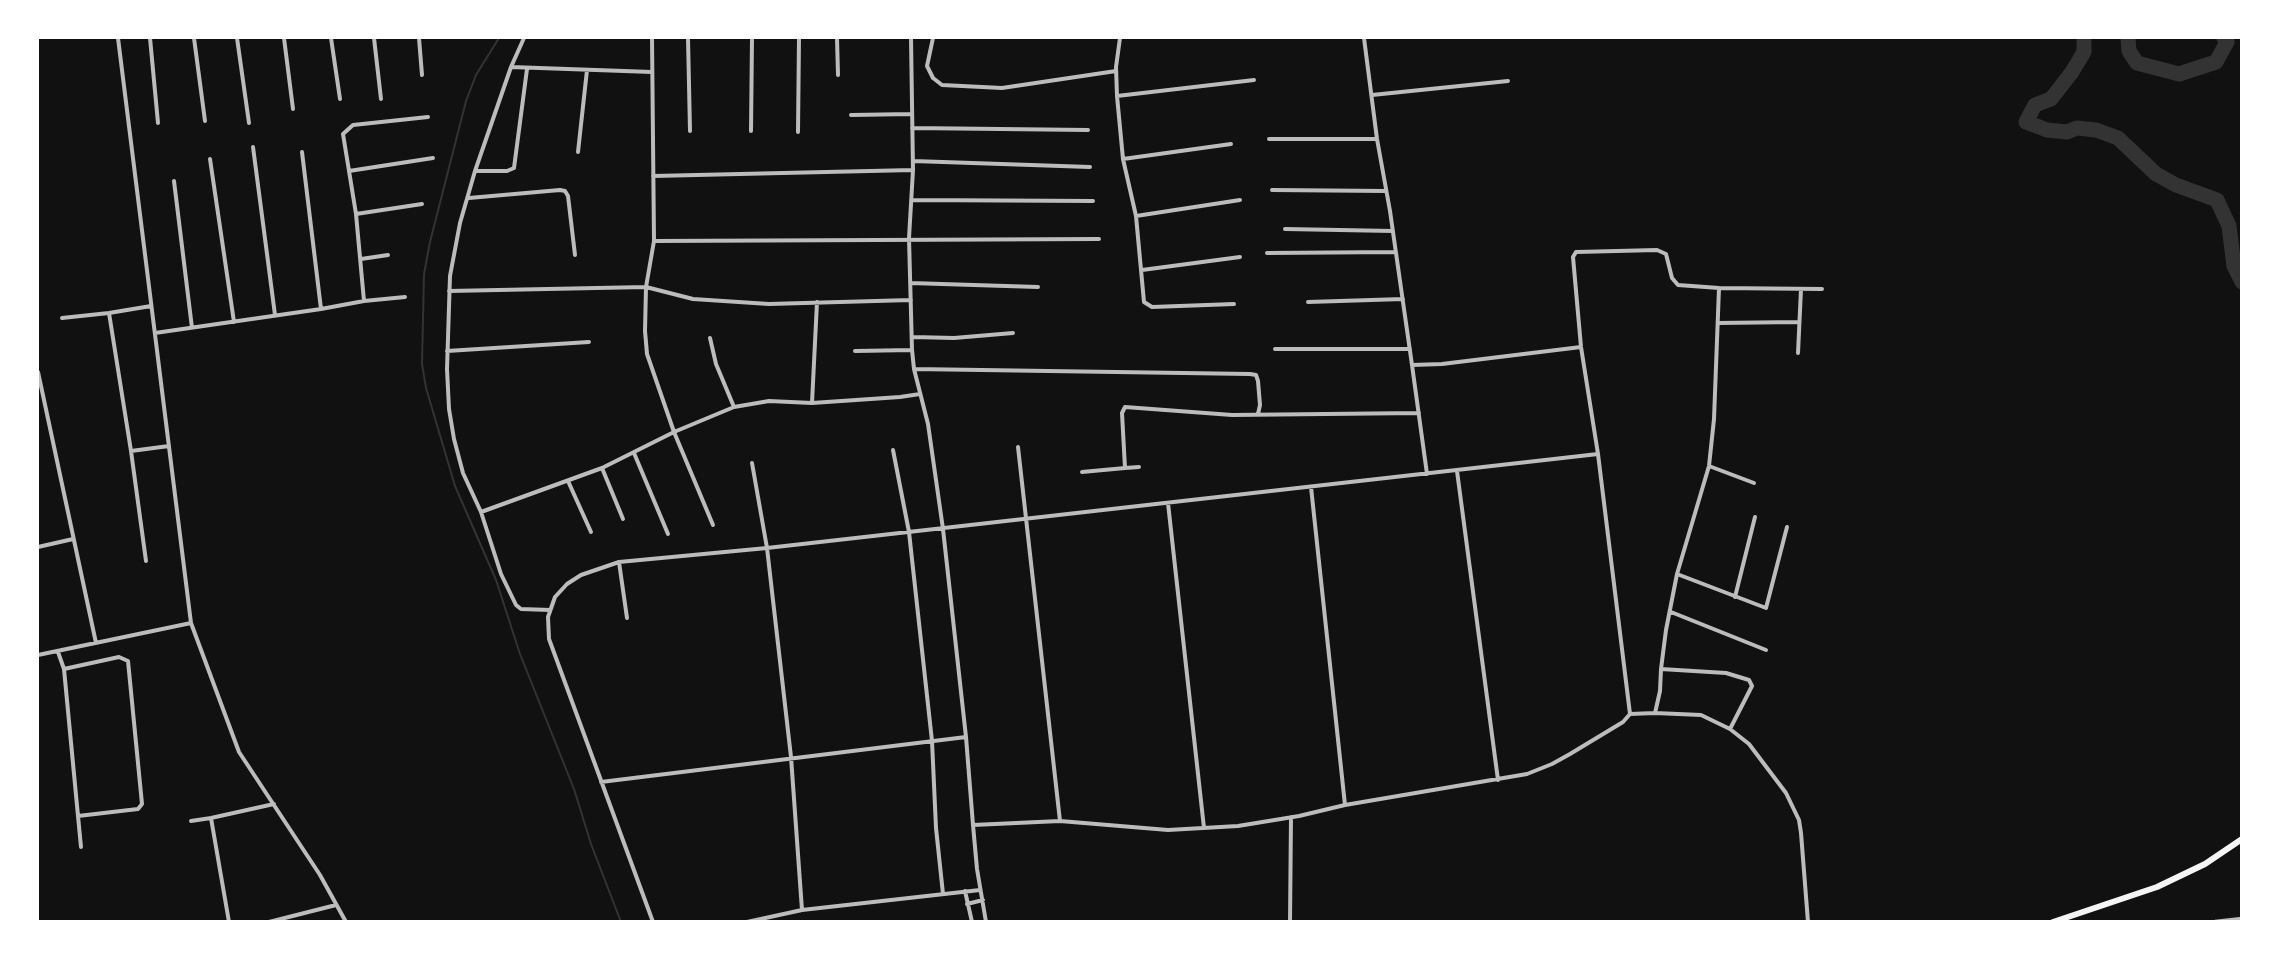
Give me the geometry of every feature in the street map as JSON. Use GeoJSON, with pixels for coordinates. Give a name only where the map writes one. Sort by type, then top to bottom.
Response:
{"type":"FeatureCollection","features":[{"type":"Feature","properties":{"kind":"main road"},"geometry":{"type":"LineString","coordinates":[[2053,921],[2157,886],[2205,864],[2241,839]]}},
{"type":"Feature","properties":{"kind":"street"},"geometry":{"type":"LineString","coordinates":[[118,38],[190,623],[240,752],[320,874],[346,921]]}},
{"type":"Feature","properties":{"kind":"street"},"geometry":{"type":"LineString","coordinates":[[150,38],[158,123]]}},
{"type":"Feature","properties":{"kind":"street"},"geometry":{"type":"LineString","coordinates":[[194,38],[205,121]]}},
{"type":"Feature","properties":{"kind":"street"},"geometry":{"type":"LineString","coordinates":[[237,38],[249,123]]}},
{"type":"Feature","properties":{"kind":"street"},"geometry":{"type":"LineString","coordinates":[[284,38],[293,109]]}},
{"type":"Feature","properties":{"kind":"street"},"geometry":{"type":"LineString","coordinates":[[331,38],[340,99]]}},
{"type":"Feature","properties":{"kind":"street"},"geometry":{"type":"LineString","coordinates":[[374,38],[381,99]]}},
{"type":"Feature","properties":{"kind":"street"},"geometry":{"type":"LineString","coordinates":[[419,38],[422,75]]}},
{"type":"Feature","properties":{"kind":"street"},"geometry":{"type":"LineString","coordinates":[[524,38],[510,67],[475,171],[455,243],[449,291],[447,351],[449,409],[463,472],[481,512],[501,574],[516,605],[521,609],[550,610]]}},
{"type":"Feature","properties":{"kind":"street"},"geometry":{"type":"LineString","coordinates":[[652,38],[654,241],[646,287],[647,354],[674,432],[713,525]]}},
{"type":"Feature","properties":{"kind":"street"},"geometry":{"type":"LineString","coordinates":[[688,38],[690,131]]}},
{"type":"Feature","properties":{"kind":"street"},"geometry":{"type":"LineString","coordinates":[[751,131],[752,38]]}},
{"type":"Feature","properties":{"kind":"street"},"geometry":{"type":"LineString","coordinates":[[798,132],[799,38]]}},
{"type":"Feature","properties":{"kind":"street"},"geometry":{"type":"LineString","coordinates":[[837,38],[838,75]]}},
{"type":"Feature","properties":{"kind":"street"},"geometry":{"type":"LineString","coordinates":[[910,38],[913,170],[909,238],[912,350],[914,369],[927,424],[943,529],[980,890],[986,921]]}},
{"type":"Feature","properties":{"kind":"street"},"geometry":{"type":"LineString","coordinates":[[933,38],[927,66],[933,78],[942,85],[1002,88],[1116,71]]}},
{"type":"Feature","properties":{"kind":"street"},"geometry":{"type":"LineString","coordinates":[[1120,38],[1116,71],[1117,96],[1123,159],[1136,216],[1144,302],[1152,307],[1234,304]]}},
{"type":"Feature","properties":{"kind":"street"},"geometry":{"type":"LineString","coordinates":[[1364,38],[1427,474]]}},
{"type":"Feature","properties":{"kind":"street"},"geometry":{"type":"LineString","coordinates":[[510,67],[652,72]]}},
{"type":"Feature","properties":{"kind":"street"},"geometry":{"type":"LineString","coordinates":[[475,171],[507,171],[514,168],[527,69]]}},
{"type":"Feature","properties":{"kind":"street"},"geometry":{"type":"LineString","coordinates":[[578,152],[587,70]]}},
{"type":"Feature","properties":{"kind":"street"},"geometry":{"type":"LineString","coordinates":[[1117,96],[1254,80]]}},
{"type":"Feature","properties":{"kind":"street"},"geometry":{"type":"LineString","coordinates":[[1372,95],[1508,81]]}},
{"type":"Feature","properties":{"kind":"street"},"geometry":{"type":"LineString","coordinates":[[851,115],[912,114]]}},
{"type":"Feature","properties":{"kind":"street"},"geometry":{"type":"LineString","coordinates":[[364,301],[356,214],[343,134],[353,125],[428,117]]}},
{"type":"Feature","properties":{"kind":"street"},"geometry":{"type":"LineString","coordinates":[[912,128],[1088,130]]}},
{"type":"Feature","properties":{"kind":"street"},"geometry":{"type":"LineString","coordinates":[[1269,139],[1377,138]]}},
{"type":"Feature","properties":{"kind":"street"},"geometry":{"type":"LineString","coordinates":[[1123,159],[1232,144]]}},
{"type":"Feature","properties":{"kind":"street"},"geometry":{"type":"LineString","coordinates":[[253,147],[275,315]]}},
{"type":"Feature","properties":{"kind":"street"},"geometry":{"type":"LineString","coordinates":[[302,152],[321,309]]}},
{"type":"Feature","properties":{"kind":"street"},"geometry":{"type":"LineString","coordinates":[[349,171],[433,158]]}},
{"type":"Feature","properties":{"kind":"street"},"geometry":{"type":"LineString","coordinates":[[210,159],[234,322]]}},
{"type":"Feature","properties":{"kind":"street"},"geometry":{"type":"LineString","coordinates":[[913,161],[1090,167]]}},
{"type":"Feature","properties":{"kind":"street"},"geometry":{"type":"LineString","coordinates":[[653,176],[913,170]]}},
{"type":"Feature","properties":{"kind":"street"},"geometry":{"type":"LineString","coordinates":[[174,181],[192,328]]}},
{"type":"Feature","properties":{"kind":"street"},"geometry":{"type":"LineString","coordinates":[[1272,189],[1386,191]]}},
{"type":"Feature","properties":{"kind":"street"},"geometry":{"type":"LineString","coordinates":[[469,198],[565,191],[568,196],[574,255]]}},
{"type":"Feature","properties":{"kind":"street"},"geometry":{"type":"LineString","coordinates":[[911,200],[1093,201]]}},
{"type":"Feature","properties":{"kind":"street"},"geometry":{"type":"LineString","coordinates":[[1136,216],[1240,200]]}},
{"type":"Feature","properties":{"kind":"street"},"geometry":{"type":"LineString","coordinates":[[356,214],[422,204]]}},
{"type":"Feature","properties":{"kind":"street"},"geometry":{"type":"LineString","coordinates":[[1285,229],[1393,231]]}},
{"type":"Feature","properties":{"kind":"street"},"geometry":{"type":"LineString","coordinates":[[654,241],[1099,238]]}},
{"type":"Feature","properties":{"kind":"street"},"geometry":{"type":"LineString","coordinates":[[973,825],[1060,821],[1168,830],[1238,826],[1291,818],[1345,805],[1527,774],[1551,764],[1623,722],[1630,714],[1599,454],[1581,347],[1572,262],[1576,252],[1657,250],[1666,255],[1672,278],[1678,285],[1719,288],[1822,289]]}},
{"type":"Feature","properties":{"kind":"street"},"geometry":{"type":"LineString","coordinates":[[1267,253],[1396,252]]}},
{"type":"Feature","properties":{"kind":"street"},"geometry":{"type":"LineString","coordinates":[[361,259],[388,255]]}},
{"type":"Feature","properties":{"kind":"street"},"geometry":{"type":"LineString","coordinates":[[1142,270],[1240,257]]}},
{"type":"Feature","properties":{"kind":"street"},"geometry":{"type":"LineString","coordinates":[[910,283],[1038,287]]}},
{"type":"Feature","properties":{"kind":"street"},"geometry":{"type":"LineString","coordinates":[[449,291],[646,287],[693,299],[769,304],[911,300]]}},
{"type":"Feature","properties":{"kind":"street"},"geometry":{"type":"LineString","coordinates":[[1655,714],[1677,574],[1709,466],[1714,419],[1719,288]]}},
{"type":"Feature","properties":{"kind":"street"},"geometry":{"type":"LineString","coordinates":[[1798,353],[1801,289]]}},
{"type":"Feature","properties":{"kind":"street"},"geometry":{"type":"LineString","coordinates":[[155,333],[364,301],[405,297]]}},
{"type":"Feature","properties":{"kind":"street"},"geometry":{"type":"LineString","coordinates":[[1308,302],[1403,299]]}},
{"type":"Feature","properties":{"kind":"street"},"geometry":{"type":"LineString","coordinates":[[812,403],[817,302]]}},
{"type":"Feature","properties":{"kind":"street"},"geometry":{"type":"LineString","coordinates":[[62,318],[151,306]]}},
{"type":"Feature","properties":{"kind":"street"},"geometry":{"type":"LineString","coordinates":[[109,313],[146,561]]}},
{"type":"Feature","properties":{"kind":"street"},"geometry":{"type":"LineString","coordinates":[[1718,323],[1798,322]]}},
{"type":"Feature","properties":{"kind":"street"},"geometry":{"type":"LineString","coordinates":[[913,337],[954,338],[1012,333]]}},
{"type":"Feature","properties":{"kind":"street"},"geometry":{"type":"LineString","coordinates":[[710,338],[716,364],[734,406]]}},
{"type":"Feature","properties":{"kind":"street"},"geometry":{"type":"LineString","coordinates":[[447,351],[589,342]]}},
{"type":"Feature","properties":{"kind":"street"},"geometry":{"type":"LineString","coordinates":[[1412,365],[1442,364],[1581,347]]}},
{"type":"Feature","properties":{"kind":"street"},"geometry":{"type":"LineString","coordinates":[[1275,349],[1410,349]]}},
{"type":"Feature","properties":{"kind":"street"},"geometry":{"type":"LineString","coordinates":[[855,351],[912,350]]}},
{"type":"Feature","properties":{"kind":"street"},"geometry":{"type":"LineString","coordinates":[[914,369],[1250,374],[1256,375],[1258,381],[1260,405],[1258,414]]}},
{"type":"Feature","properties":{"kind":"street"},"geometry":{"type":"LineString","coordinates":[[38,372],[96,643]]}},
{"type":"Feature","properties":{"kind":"street"},"geometry":{"type":"LineString","coordinates":[[481,512],[602,468],[674,432],[734,406],[770,401],[812,403],[920,394]]}},
{"type":"Feature","properties":{"kind":"street"},"geometry":{"type":"LineString","coordinates":[[1125,468],[1122,412],[1125,407],[1232,415],[1419,413]]}},
{"type":"Feature","properties":{"kind":"street"},"geometry":{"type":"LineString","coordinates":[[131,451],[169,446]]}},
{"type":"Feature","properties":{"kind":"street"},"geometry":{"type":"LineString","coordinates":[[1018,447],[1028,519],[1060,821]]}},
{"type":"Feature","properties":{"kind":"street"},"geometry":{"type":"LineString","coordinates":[[893,450],[909,532],[932,741],[936,828],[943,894]]}},
{"type":"Feature","properties":{"kind":"street"},"geometry":{"type":"LineString","coordinates":[[634,453],[668,534]]}},
{"type":"Feature","properties":{"kind":"street"},"geometry":{"type":"LineString","coordinates":[[653,921],[549,639],[550,610],[555,597],[574,579],[619,562],[943,529],[1599,454]]}},
{"type":"Feature","properties":{"kind":"street"},"geometry":{"type":"LineString","coordinates":[[752,463],[767,548],[791,757],[802,910]]}},
{"type":"Feature","properties":{"kind":"street"},"geometry":{"type":"LineString","coordinates":[[1709,466],[1754,483]]}},
{"type":"Feature","properties":{"kind":"street"},"geometry":{"type":"LineString","coordinates":[[1082,472],[1138,467]]}},
{"type":"Feature","properties":{"kind":"street"},"geometry":{"type":"LineString","coordinates":[[602,468],[623,519]]}},
{"type":"Feature","properties":{"kind":"street"},"geometry":{"type":"LineString","coordinates":[[1457,471],[1498,780]]}},
{"type":"Feature","properties":{"kind":"street"},"geometry":{"type":"LineString","coordinates":[[568,481],[591,532]]}},
{"type":"Feature","properties":{"kind":"street"},"geometry":{"type":"LineString","coordinates":[[1311,487],[1345,805]]}},
{"type":"Feature","properties":{"kind":"street"},"geometry":{"type":"LineString","coordinates":[[1168,503],[1204,828]]}},
{"type":"Feature","properties":{"kind":"street"},"geometry":{"type":"LineString","coordinates":[[1735,597],[1755,517]]}},
{"type":"Feature","properties":{"kind":"street"},"geometry":{"type":"LineString","coordinates":[[1677,574],[1766,608],[1787,527]]}},
{"type":"Feature","properties":{"kind":"street"},"geometry":{"type":"LineString","coordinates":[[38,547],[74,538]]}},
{"type":"Feature","properties":{"kind":"street"},"geometry":{"type":"LineString","coordinates":[[619,562],[627,618]]}},
{"type":"Feature","properties":{"kind":"street"},"geometry":{"type":"LineString","coordinates":[[1671,612],[1766,650]]}},
{"type":"Feature","properties":{"kind":"street"},"geometry":{"type":"LineString","coordinates":[[38,655],[190,623]]}},
{"type":"Feature","properties":{"kind":"street"},"geometry":{"type":"LineString","coordinates":[[58,652],[64,669],[81,847]]}},
{"type":"Feature","properties":{"kind":"street"},"geometry":{"type":"LineString","coordinates":[[64,669],[119,657],[128,661],[142,804],[138,809],[78,816]]}},
{"type":"Feature","properties":{"kind":"street"},"geometry":{"type":"LineString","coordinates":[[1661,669],[1726,673],[1749,680],[1752,686],[1730,729]]}},
{"type":"Feature","properties":{"kind":"street"},"geometry":{"type":"LineString","coordinates":[[1630,714],[1701,715],[1730,729],[1749,744],[1786,793],[1799,819],[1808,921]]}},
{"type":"Feature","properties":{"kind":"street"},"geometry":{"type":"LineString","coordinates":[[601,782],[966,737]]}},
{"type":"Feature","properties":{"kind":"street"},"geometry":{"type":"LineString","coordinates":[[191,821],[274,804]]}},
{"type":"Feature","properties":{"kind":"street"},"geometry":{"type":"LineString","coordinates":[[211,818],[229,921]]}},
{"type":"Feature","properties":{"kind":"street"},"geometry":{"type":"LineString","coordinates":[[1290,921],[1291,818]]}},
{"type":"Feature","properties":{"kind":"street"},"geometry":{"type":"LineString","coordinates":[[747,921],[802,910],[980,890]]}},
{"type":"Feature","properties":{"kind":"street"},"geometry":{"type":"LineString","coordinates":[[965,891],[972,921]]}},
{"type":"Feature","properties":{"kind":"street"},"geometry":{"type":"LineString","coordinates":[[968,904],[982,900]]}},
{"type":"Feature","properties":{"kind":"street"},"geometry":{"type":"LineString","coordinates":[[269,921],[336,905]]}},
{"type":"Feature","properties":{"kind":"street"},"geometry":{"type":"LineString","coordinates":[[2215,921],[2241,919]]}},
{"type":"Feature","properties":{"kind":"waterway"},"geometry":{"type":"LineString","coordinates":[[499,38],[476,75],[466,101],[430,242],[424,274],[422,364],[426,388],[455,486],[496,580],[520,654],[574,789],[591,844],[621,922]]}},
{"type":"Feature","properties":{"kind":"waterway"},"geometry":{"type":"LineString","coordinates":[[2084,38],[2084,52],[2072,72],[2051,99],[2035,105],[2026,122],[2047,130],[2067,132],[2077,128],[2096,130],[2118,138],[2156,174],[2176,185],[2217,200],[2229,226],[2234,266],[2242,282]]}},
{"type":"Feature","properties":{"kind":"waterway"},"geometry":{"type":"LineString","coordinates":[[2128,38],[2129,51],[2137,63],[2179,74],[2216,62],[2227,42],[2224,38]]}}]}
